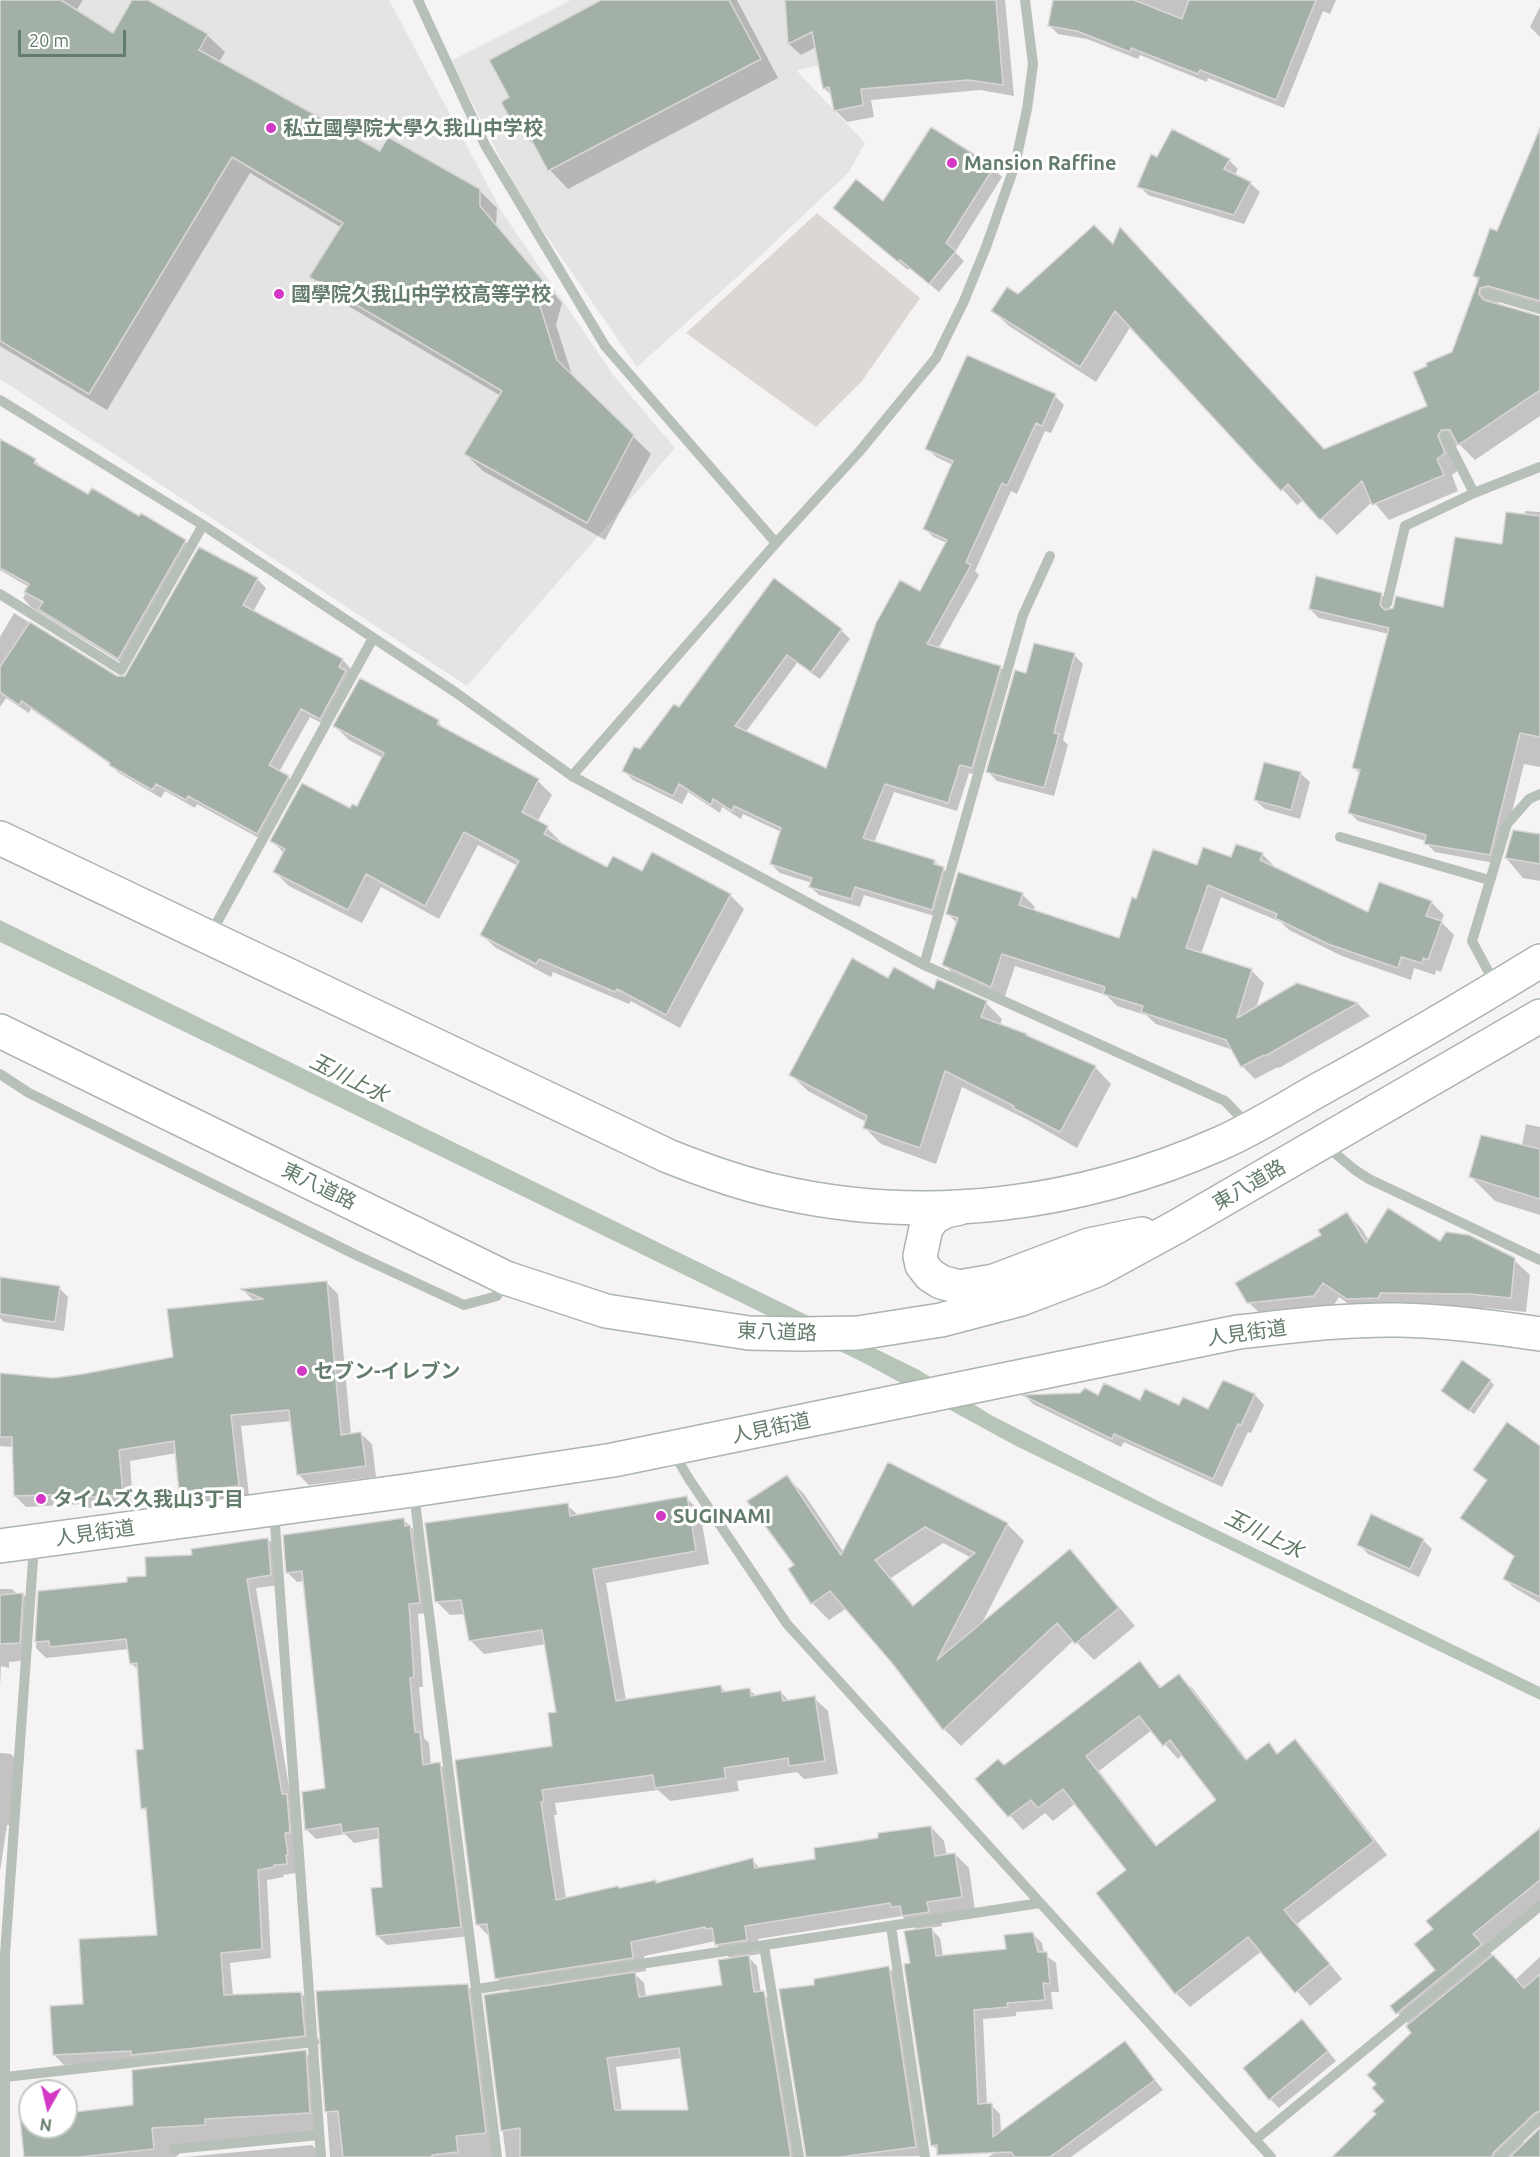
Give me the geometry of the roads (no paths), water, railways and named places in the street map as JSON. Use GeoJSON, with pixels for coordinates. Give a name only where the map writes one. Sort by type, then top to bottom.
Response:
{"type":"FeatureCollection","features":[{"type":"Feature","properties":{"kind":"main road"},"geometry":{"type":"LineString","coordinates":[[0,838],[668,1156],[717,1175],[775,1191],[826,1200],[895,1207],[964,1207]]}},
{"type":"Feature","properties":{"kind":"main road"},"geometry":{"type":"LineString","coordinates":[[1176,1227],[1089,1245],[994,1281],[959,1287],[941,1282],[930,1275],[922,1265],[920,1256],[926,1228],[933,1218],[946,1211],[1060,1196],[1134,1176],[1223,1142],[1393,1048],[1540,961]]}},
{"type":"Feature","properties":{"kind":"main road","name":"東八道路"},"geometry":{"type":"LineString","coordinates":[[0,1031],[506,1278],[606,1311],[700,1326],[750,1333],[858,1333],[941,1320],[1021,1299],[1097,1270],[1176,1227],[1540,1016]]}},
{"type":"Feature","properties":{"kind":"main road","name":"人見街道"},"geometry":{"type":"LineString","coordinates":[[0,1546],[413,1491],[672,1449],[1238,1332],[1330,1322],[1399,1320],[1499,1328],[1540,1334]]}},
{"type":"Feature","properties":{"kind":"street"},"geometry":{"type":"LineString","coordinates":[[418,0],[485,145],[605,346],[776,543]]}},
{"type":"Feature","properties":{"kind":"street"},"geometry":{"type":"LineString","coordinates":[[572,776],[859,452],[936,358],[964,301],[986,248],[1015,165],[1033,64],[1025,0]]}},
{"type":"Feature","properties":{"kind":"street"},"geometry":{"type":"LineString","coordinates":[[1486,293],[1540,309]]}},
{"type":"Feature","properties":{"kind":"street"},"geometry":{"type":"LineString","coordinates":[[0,400],[203,525],[456,692],[572,776],[924,965],[1225,1101],[1250,1128]]}},
{"type":"Feature","properties":{"kind":"street"},"geometry":{"type":"LineString","coordinates":[[1445,436],[1474,493]]}},
{"type":"Feature","properties":{"kind":"street"},"geometry":{"type":"LineString","coordinates":[[1387,603],[1405,526],[1474,493],[1540,467]]}},
{"type":"Feature","properties":{"kind":"street"},"geometry":{"type":"LineString","coordinates":[[0,594],[121,670],[203,525]]}},
{"type":"Feature","properties":{"kind":"street"},"geometry":{"type":"LineString","coordinates":[[924,965],[1023,615],[1050,556]]}},
{"type":"Feature","properties":{"kind":"street"},"geometry":{"type":"LineString","coordinates":[[209,938],[373,638]]}},
{"type":"Feature","properties":{"kind":"street"},"geometry":{"type":"LineString","coordinates":[[1497,987],[1472,941],[1507,824],[1529,799],[1540,794]]}},
{"type":"Feature","properties":{"kind":"street"},"geometry":{"type":"LineString","coordinates":[[1340,837],[1489,880]]}},
{"type":"Feature","properties":{"kind":"street"},"geometry":{"type":"LineString","coordinates":[[0,1074],[29,1094],[356,1255],[465,1305],[497,1296],[506,1278]]}},
{"type":"Feature","properties":{"kind":"street"},"geometry":{"type":"LineString","coordinates":[[1322,1143],[1369,1179],[1540,1260]]}},
{"type":"Feature","properties":{"kind":"street"},"geometry":{"type":"LineString","coordinates":[[672,1449],[689,1479],[787,1624],[1271,2157]]}},
{"type":"Feature","properties":{"kind":"street"},"geometry":{"type":"LineString","coordinates":[[413,1491],[497,2157]]}},
{"type":"Feature","properties":{"kind":"street"},"geometry":{"type":"LineString","coordinates":[[274,1508],[321,2157]]}},
{"type":"Feature","properties":{"kind":"street"},"geometry":{"type":"LineString","coordinates":[[5,2157],[5,1954],[34,1542]]}},
{"type":"Feature","properties":{"kind":"street"},"geometry":{"type":"LineString","coordinates":[[477,1989],[1040,1903]]}},
{"type":"Feature","properties":{"kind":"street"},"geometry":{"type":"LineString","coordinates":[[1255,2140],[1540,1906]]}},
{"type":"Feature","properties":{"kind":"street"},"geometry":{"type":"LineString","coordinates":[[891,1926],[925,2157]]}},
{"type":"Feature","properties":{"kind":"street"},"geometry":{"type":"LineString","coordinates":[[764,1946],[799,2157]]}},
{"type":"Feature","properties":{"kind":"street"},"geometry":{"type":"LineString","coordinates":[[5,2077],[314,2042]]}},
{"type":"Feature","properties":{"kind":"street"},"geometry":{"type":"LineString","coordinates":[[1498,2157],[1540,2118]]}},
{"type":"Feature","properties":{"kind":"street"},"geometry":{"type":"LineString","coordinates":[[174,2149],[319,2135]]}},
{"type":"Feature","properties":{"kind":"place","name":"私立國學院大學久我山中学校"},"geometry":{"type":"Point","coordinates":[271,128]}},
{"type":"Feature","properties":{"kind":"place","name":"Mansion Raffine"},"geometry":{"type":"Point","coordinates":[952,163]}},
{"type":"Feature","properties":{"kind":"place","name":"國學院久我山中学校高等学校"},"geometry":{"type":"Point","coordinates":[279,294]}},
{"type":"Feature","properties":{"kind":"place","name":"セブン-イレブン"},"geometry":{"type":"Point","coordinates":[302,1371]}},
{"type":"Feature","properties":{"kind":"place","name":"タイムズ久我山3丁目"},"geometry":{"type":"Point","coordinates":[41,1499]}},
{"type":"Feature","properties":{"kind":"place","name":"SUGINAMI"},"geometry":{"type":"Point","coordinates":[661,1516]}},
{"type":"Feature","properties":{"kind":"water label","name":"玉川上水"},"geometry":{"type":"Point","coordinates":[349,1078]}},
{"type":"Feature","properties":{"kind":"water label","name":"玉川上水"},"geometry":{"type":"Point","coordinates":[1264,1534]}}]}
